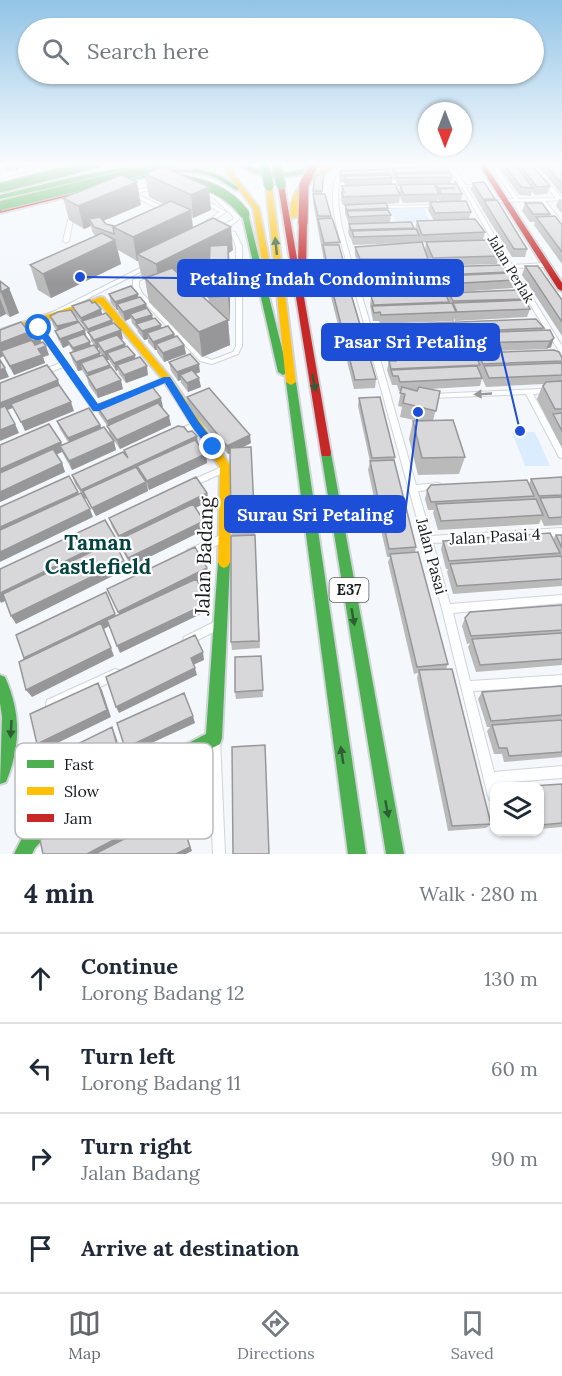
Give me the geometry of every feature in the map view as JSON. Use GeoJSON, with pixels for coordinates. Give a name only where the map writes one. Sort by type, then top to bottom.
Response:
{"type":"FeatureCollection","features":[{"type":"Feature","properties":{"kind":"main road"},"geometry":{"type":"LineString","coordinates":[[0,211],[34,203]]}},
{"type":"Feature","properties":{"kind":"main road"},"geometry":{"type":"LineString","coordinates":[[240,203],[245,214],[287,391],[294,405]]}},
{"type":"Feature","properties":{"kind":"main road"},"geometry":{"type":"LineString","coordinates":[[251,203],[258,214],[273,304],[287,345]]}},
{"type":"Feature","properties":{"kind":"main road","name":"E37"},"geometry":{"type":"LineString","coordinates":[[276,203],[294,405],[357,854]]}},
{"type":"Feature","properties":{"kind":"main road","name":"E37"},"geometry":{"type":"LineString","coordinates":[[281,203],[289,227],[375,747],[395,854]]}},
{"type":"Feature","properties":{"kind":"main road"},"geometry":{"type":"LineString","coordinates":[[289,227],[294,203]]}},
{"type":"Feature","properties":{"kind":"main road"},"geometry":{"type":"LineString","coordinates":[[302,203],[302,310]]}},
{"type":"Feature","properties":{"kind":"main road"},"geometry":{"type":"LineString","coordinates":[[508,203],[562,289]]}},
{"type":"Feature","properties":{"kind":"main road"},"geometry":{"type":"LineString","coordinates":[[0,333],[40,324],[105,298],[167,379],[195,425],[226,468]]}},
{"type":"Feature","properties":{"kind":"main road","name":"Jalan Badang"},"geometry":{"type":"LineString","coordinates":[[214,738],[225,537],[226,468]]}},
{"type":"Feature","properties":{"kind":"main road"},"geometry":{"type":"LineString","coordinates":[[0,682],[9,703],[12,731],[0,776]]}},
{"type":"Feature","properties":{"kind":"main road"},"geometry":{"type":"LineString","coordinates":[[204,743],[214,738]]}},
{"type":"Feature","properties":{"kind":"main road"},"geometry":{"type":"LineString","coordinates":[[23,854],[31,839]]}},
{"type":"Feature","properties":{"kind":"street"},"geometry":{"type":"LineString","coordinates":[[152,203],[170,212]]}},
{"type":"Feature","properties":{"kind":"street"},"geometry":{"type":"LineString","coordinates":[[200,227],[224,212],[207,203]]}},
{"type":"Feature","properties":{"kind":"street"},"geometry":{"type":"LineString","coordinates":[[0,342],[40,324],[235,221],[237,217],[222,203]]}},
{"type":"Feature","properties":{"kind":"street","name":"Jalan Pasai"},"geometry":{"type":"LineString","coordinates":[[335,203],[366,329],[389,398],[414,488],[491,782]]}},
{"type":"Feature","properties":{"kind":"street"},"geometry":{"type":"LineString","coordinates":[[544,203],[562,225]]}},
{"type":"Feature","properties":{"kind":"street"},"geometry":{"type":"LineString","coordinates":[[462,205],[473,204]]}},
{"type":"Feature","properties":{"kind":"street","name":"Jalan Perlak"},"geometry":{"type":"LineString","coordinates":[[473,204],[562,352]]}},
{"type":"Feature","properties":{"kind":"street"},"geometry":{"type":"LineString","coordinates":[[370,208],[450,205]]}},
{"type":"Feature","properties":{"kind":"street"},"geometry":{"type":"LineString","coordinates":[[335,209],[347,208]]}},
{"type":"Feature","properties":{"kind":"street"},"geometry":{"type":"LineString","coordinates":[[66,241],[70,216],[83,210]]}},
{"type":"Feature","properties":{"kind":"street"},"geometry":{"type":"LineString","coordinates":[[472,223],[484,223]]}},
{"type":"Feature","properties":{"kind":"street"},"geometry":{"type":"LineString","coordinates":[[340,229],[351,229]]}},
{"type":"Feature","properties":{"kind":"street"},"geometry":{"type":"LineString","coordinates":[[230,232],[239,246],[238,349],[236,353],[212,362],[202,359],[140,295],[136,287],[136,280],[143,275],[230,232]]}},
{"type":"Feature","properties":{"kind":"street"},"geometry":{"type":"LineString","coordinates":[[484,245],[496,244]]}},
{"type":"Feature","properties":{"kind":"street"},"geometry":{"type":"LineString","coordinates":[[346,249],[358,249]]}},
{"type":"Feature","properties":{"kind":"street"},"geometry":{"type":"LineString","coordinates":[[498,268],[546,265]]}},
{"type":"Feature","properties":{"kind":"street"},"geometry":{"type":"LineString","coordinates":[[208,282],[210,272],[216,269],[239,267]]}},
{"type":"Feature","properties":{"kind":"street"},"geometry":{"type":"LineString","coordinates":[[352,274],[363,274]]}},
{"type":"Feature","properties":{"kind":"street"},"geometry":{"type":"LineString","coordinates":[[127,290],[136,287]]}},
{"type":"Feature","properties":{"kind":"street"},"geometry":{"type":"LineString","coordinates":[[514,294],[526,294]]}},
{"type":"Feature","properties":{"kind":"street"},"geometry":{"type":"LineString","coordinates":[[359,301],[371,300]]}},
{"type":"Feature","properties":{"kind":"street"},"geometry":{"type":"LineString","coordinates":[[532,323],[544,323]]}},
{"type":"Feature","properties":{"kind":"street"},"geometry":{"type":"LineString","coordinates":[[40,324],[49,341],[96,409]]}},
{"type":"Feature","properties":{"kind":"street"},"geometry":{"type":"LineString","coordinates":[[366,329],[402,328]]}},
{"type":"Feature","properties":{"kind":"street"},"geometry":{"type":"LineString","coordinates":[[39,345],[49,341]]}},
{"type":"Feature","properties":{"kind":"street"},"geometry":{"type":"LineString","coordinates":[[550,354],[562,352]]}},
{"type":"Feature","properties":{"kind":"street"},"geometry":{"type":"LineString","coordinates":[[377,362],[389,361]]}},
{"type":"Feature","properties":{"kind":"street"},"geometry":{"type":"LineString","coordinates":[[33,377],[65,364]]}},
{"type":"Feature","properties":{"kind":"street"},"geometry":{"type":"LineString","coordinates":[[136,392],[167,379]]}},
{"type":"Feature","properties":{"kind":"street"},"geometry":{"type":"LineString","coordinates":[[424,396],[562,390]]}},
{"type":"Feature","properties":{"kind":"street"},"geometry":{"type":"LineString","coordinates":[[528,392],[562,455]]}},
{"type":"Feature","properties":{"kind":"street"},"geometry":{"type":"LineString","coordinates":[[389,398],[400,398]]}},
{"type":"Feature","properties":{"kind":"street"},"geometry":{"type":"LineString","coordinates":[[85,413],[106,405]]}},
{"type":"Feature","properties":{"kind":"street"},"geometry":{"type":"LineString","coordinates":[[163,440],[195,425]]}},
{"type":"Feature","properties":{"kind":"street"},"geometry":{"type":"LineString","coordinates":[[184,487],[226,468]]}},
{"type":"Feature","properties":{"kind":"street"},"geometry":{"type":"LineString","coordinates":[[414,488],[448,486]]}},
{"type":"Feature","properties":{"kind":"street","name":"Jalan Pasai 4"},"geometry":{"type":"LineString","coordinates":[[428,540],[562,532]]}},
{"type":"Feature","properties":{"kind":"street"},"geometry":{"type":"LineString","coordinates":[[184,556],[225,537]]}},
{"type":"Feature","properties":{"kind":"street"},"geometry":{"type":"LineString","coordinates":[[447,609],[562,599]]}},
{"type":"Feature","properties":{"kind":"street"},"geometry":{"type":"LineString","coordinates":[[182,642],[221,624]]}},
{"type":"Feature","properties":{"kind":"street"},"geometry":{"type":"LineString","coordinates":[[51,704],[122,671]]}},
{"type":"Feature","properties":{"kind":"street"},"geometry":{"type":"LineString","coordinates":[[467,686],[562,680]]}},
{"type":"Feature","properties":{"kind":"street","name":"Jalan Badang"},"geometry":{"type":"LineString","coordinates":[[214,738],[219,854]]}},
{"type":"Feature","properties":{"kind":"street"},"geometry":{"type":"LineString","coordinates":[[490,778],[562,772]]}},
{"type":"Feature","properties":{"kind":"shaded area"},"geometry":{"type":"Polygon","coordinates":[[[424,208],[431,223],[397,224],[390,209],[424,208]]]}},
{"type":"Feature","properties":{"kind":"shaded area"},"geometry":{"type":"Polygon","coordinates":[[[512,432],[535,432],[550,466],[525,466],[512,432]]]}},
{"type":"Feature","properties":{"kind":"building"},"geometry":{"type":"Polygon","coordinates":[[[167,203],[175,203],[191,210],[133,237],[113,227],[167,203]]]}},
{"type":"Feature","properties":{"kind":"building"},"geometry":{"type":"Polygon","coordinates":[[[315,203],[327,203],[331,216],[318,216],[315,203]]]}},
{"type":"Feature","properties":{"kind":"building"},"geometry":{"type":"Polygon","coordinates":[[[386,203],[388,208],[347,210],[345,205],[386,203]]]}},
{"type":"Feature","properties":{"kind":"building"},"geometry":{"type":"Polygon","coordinates":[[[430,203],[467,203],[471,212],[435,213],[430,203]]]}},
{"type":"Feature","properties":{"kind":"building"},"geometry":{"type":"Polygon","coordinates":[[[485,203],[499,203],[527,249],[514,249],[485,203]]]}},
{"type":"Feature","properties":{"kind":"building"},"geometry":{"type":"Polygon","coordinates":[[[525,203],[542,203],[550,214],[533,214],[525,203]]]}},
{"type":"Feature","properties":{"kind":"building"},"geometry":{"type":"Polygon","coordinates":[[[388,210],[391,215],[349,217],[347,211],[388,210]]]}},
{"type":"Feature","properties":{"kind":"building"},"geometry":{"type":"Polygon","coordinates":[[[555,216],[562,225],[562,252],[536,217],[555,216]]]}},
{"type":"Feature","properties":{"kind":"building"},"geometry":{"type":"Polygon","coordinates":[[[100,217],[106,224],[114,226],[114,234],[94,227],[89,219],[100,217]]]}},
{"type":"Feature","properties":{"kind":"building"},"geometry":{"type":"Polygon","coordinates":[[[213,218],[231,227],[156,264],[137,254],[213,218]]]}},
{"type":"Feature","properties":{"kind":"building"},"geometry":{"type":"Polygon","coordinates":[[[332,218],[340,242],[324,243],[318,219],[332,218]]]}},
{"type":"Feature","properties":{"kind":"building"},"geometry":{"type":"Polygon","coordinates":[[[475,219],[485,232],[422,235],[417,221],[475,219]]]}},
{"type":"Feature","properties":{"kind":"building"},"geometry":{"type":"Polygon","coordinates":[[[411,222],[414,228],[351,230],[349,224],[411,222]]]}},
{"type":"Feature","properties":{"kind":"building"},"geometry":{"type":"Polygon","coordinates":[[[416,229],[419,235],[354,237],[352,231],[416,229]]]}},
{"type":"Feature","properties":{"kind":"building"},"geometry":{"type":"Polygon","coordinates":[[[102,233],[115,240],[43,274],[30,265],[102,233]]]}},
{"type":"Feature","properties":{"kind":"building"},"geometry":{"type":"Polygon","coordinates":[[[487,240],[491,242],[499,256],[433,258],[426,242],[487,240]]]}},
{"type":"Feature","properties":{"kind":"building"},"geometry":{"type":"Polygon","coordinates":[[[422,242],[428,259],[360,259],[355,247],[422,242]]]}},
{"type":"Feature","properties":{"kind":"building"},"geometry":{"type":"Polygon","coordinates":[[[228,245],[228,296],[208,297],[210,246],[228,245]]]}},
{"type":"Feature","properties":{"kind":"building"},"geometry":{"type":"Polygon","coordinates":[[[323,245],[339,245],[349,283],[331,283],[323,245]]]}},
{"type":"Feature","properties":{"kind":"building"},"geometry":{"type":"Polygon","coordinates":[[[503,265],[508,272],[441,275],[438,267],[503,265]]]}},
{"type":"Feature","properties":{"kind":"building"},"geometry":{"type":"Polygon","coordinates":[[[525,266],[538,266],[562,300],[562,322],[525,266]]]}},
{"type":"Feature","properties":{"kind":"building"},"geometry":{"type":"Polygon","coordinates":[[[172,268],[228,320],[199,332],[145,278],[172,268]]]}},
{"type":"Feature","properties":{"kind":"building"},"geometry":{"type":"Polygon","coordinates":[[[512,273],[516,280],[446,284],[442,276],[512,273]]]}},
{"type":"Feature","properties":{"kind":"building"},"geometry":{"type":"Polygon","coordinates":[[[0,281],[9,288],[1,292],[0,281]]]}},
{"type":"Feature","properties":{"kind":"building"},"geometry":{"type":"Polygon","coordinates":[[[348,284],[376,379],[355,380],[331,285],[348,284]]]}},
{"type":"Feature","properties":{"kind":"building"},"geometry":{"type":"Polygon","coordinates":[[[131,286],[138,294],[115,302],[109,294],[131,286]]]}},
{"type":"Feature","properties":{"kind":"building"},"geometry":{"type":"Polygon","coordinates":[[[518,290],[523,292],[527,299],[453,301],[449,293],[518,290]]]}},
{"type":"Feature","properties":{"kind":"building"},"geometry":{"type":"Polygon","coordinates":[[[445,293],[449,302],[374,305],[371,296],[445,293]]]}},
{"type":"Feature","properties":{"kind":"building"},"geometry":{"type":"Polygon","coordinates":[[[140,297],[146,304],[123,312],[117,304],[140,297]]]}},
{"type":"Feature","properties":{"kind":"building"},"geometry":{"type":"Polygon","coordinates":[[[90,300],[101,309],[81,318],[72,306],[90,300]]]}},
{"type":"Feature","properties":{"kind":"building"},"geometry":{"type":"Polygon","coordinates":[[[525,300],[530,309],[457,312],[453,303],[525,300]]]}},
{"type":"Feature","properties":{"kind":"building"},"geometry":{"type":"Polygon","coordinates":[[[452,303],[456,312],[381,315],[380,312],[374,313],[372,306],[452,303]]]}},
{"type":"Feature","properties":{"kind":"building"},"geometry":{"type":"Polygon","coordinates":[[[147,308],[152,315],[135,320],[130,314],[147,308]]]}},
{"type":"Feature","properties":{"kind":"building"},"geometry":{"type":"Polygon","coordinates":[[[71,310],[78,321],[57,326],[50,316],[58,312],[71,310]]]}},
{"type":"Feature","properties":{"kind":"building"},"geometry":{"type":"Polygon","coordinates":[[[106,313],[112,320],[88,329],[82,321],[106,313]]]}},
{"type":"Feature","properties":{"kind":"building"},"geometry":{"type":"Polygon","coordinates":[[[155,318],[161,325],[142,331],[136,324],[155,318]]]}},
{"type":"Feature","properties":{"kind":"building"},"geometry":{"type":"Polygon","coordinates":[[[536,319],[544,328],[384,335],[382,328],[385,328],[384,325],[536,319]]]}},
{"type":"Feature","properties":{"kind":"building"},"geometry":{"type":"Polygon","coordinates":[[[21,322],[29,332],[0,343],[0,330],[21,322]]]}},
{"type":"Feature","properties":{"kind":"building"},"geometry":{"type":"Polygon","coordinates":[[[79,322],[85,330],[60,339],[55,331],[79,322]]]}},
{"type":"Feature","properties":{"kind":"building"},"geometry":{"type":"Polygon","coordinates":[[[114,323],[121,330],[94,340],[88,332],[114,323]]]}},
{"type":"Feature","properties":{"kind":"building"},"geometry":{"type":"Polygon","coordinates":[[[168,326],[174,334],[153,342],[147,333],[168,326]]]}},
{"type":"Feature","properties":{"kind":"building"},"geometry":{"type":"Polygon","coordinates":[[[32,328],[40,338],[32,341],[27,330],[32,328]]]}},
{"type":"Feature","properties":{"kind":"building"},"geometry":{"type":"Polygon","coordinates":[[[550,330],[554,338],[550,341],[473,343],[468,333],[550,330]]]}},
{"type":"Feature","properties":{"kind":"building"},"geometry":{"type":"Polygon","coordinates":[[[84,334],[90,342],[73,348],[67,340],[84,334]]]}},
{"type":"Feature","properties":{"kind":"building"},"geometry":{"type":"Polygon","coordinates":[[[117,335],[125,344],[104,352],[97,342],[117,335]]]}},
{"type":"Feature","properties":{"kind":"building"},"geometry":{"type":"Polygon","coordinates":[[[177,336],[184,345],[163,353],[156,344],[177,336]]]}},
{"type":"Feature","properties":{"kind":"building"},"geometry":{"type":"Polygon","coordinates":[[[32,340],[35,345],[43,342],[46,346],[38,349],[42,355],[10,366],[1,351],[32,340]]]}},
{"type":"Feature","properties":{"kind":"building"},"geometry":{"type":"Polygon","coordinates":[[[94,345],[100,353],[76,362],[70,353],[94,345]]]}},
{"type":"Feature","properties":{"kind":"building"},"geometry":{"type":"Polygon","coordinates":[[[127,346],[135,355],[114,363],[107,353],[127,346]]]}},
{"type":"Feature","properties":{"kind":"building"},"geometry":{"type":"Polygon","coordinates":[[[554,350],[559,352],[562,361],[483,364],[478,353],[554,350]]]}},
{"type":"Feature","properties":{"kind":"building"},"geometry":{"type":"Polygon","coordinates":[[[474,353],[480,365],[391,369],[389,361],[396,361],[395,357],[474,353]]]}},
{"type":"Feature","properties":{"kind":"building"},"geometry":{"type":"Polygon","coordinates":[[[190,354],[199,364],[177,372],[169,362],[190,354]]]}},
{"type":"Feature","properties":{"kind":"building"},"geometry":{"type":"Polygon","coordinates":[[[103,355],[110,365],[87,373],[81,363],[103,355]]]}},
{"type":"Feature","properties":{"kind":"building"},"geometry":{"type":"Polygon","coordinates":[[[140,357],[147,366],[124,375],[117,365],[140,357]]]}},
{"type":"Feature","properties":{"kind":"building"},"geometry":{"type":"Polygon","coordinates":[[[0,360],[5,368],[0,370],[0,360]]]}},
{"type":"Feature","properties":{"kind":"building"},"geometry":{"type":"Polygon","coordinates":[[[561,363],[562,375],[489,378],[484,366],[561,363]]]}},
{"type":"Feature","properties":{"kind":"building"},"geometry":{"type":"Polygon","coordinates":[[[47,365],[58,380],[0,403],[0,383],[47,365]]]}},
{"type":"Feature","properties":{"kind":"building"},"geometry":{"type":"Polygon","coordinates":[[[477,366],[482,378],[400,382],[398,376],[393,376],[391,370],[477,366]]]}},
{"type":"Feature","properties":{"kind":"building"},"geometry":{"type":"Polygon","coordinates":[[[111,367],[121,380],[96,390],[87,376],[111,367]]]}},
{"type":"Feature","properties":{"kind":"building"},"geometry":{"type":"Polygon","coordinates":[[[192,370],[199,378],[187,383],[180,375],[192,370]]]}},
{"type":"Feature","properties":{"kind":"building"},"geometry":{"type":"Polygon","coordinates":[[[562,381],[562,409],[555,409],[543,386],[546,382],[562,381]]]}},
{"type":"Feature","properties":{"kind":"building"},"geometry":{"type":"Polygon","coordinates":[[[150,384],[161,398],[107,421],[96,405],[150,384]]]}},
{"type":"Feature","properties":{"kind":"building"},"geometry":{"type":"Polygon","coordinates":[[[59,385],[71,402],[21,422],[11,404],[59,385]]]}},
{"type":"Feature","properties":{"kind":"building"},"geometry":{"type":"Polygon","coordinates":[[[402,387],[417,391],[419,387],[440,391],[436,411],[403,403],[405,394],[400,393],[402,387]]]}},
{"type":"Feature","properties":{"kind":"building"},"geometry":{"type":"Polygon","coordinates":[[[209,388],[250,435],[227,446],[187,397],[209,388]]]}},
{"type":"Feature","properties":{"kind":"building"},"geometry":{"type":"Polygon","coordinates":[[[380,397],[395,457],[372,458],[359,398],[380,397]]]}},
{"type":"Feature","properties":{"kind":"building"},"geometry":{"type":"Polygon","coordinates":[[[158,403],[169,416],[117,440],[107,426],[158,403]]]}},
{"type":"Feature","properties":{"kind":"building"},"geometry":{"type":"Polygon","coordinates":[[[5,406],[15,424],[0,430],[0,408],[5,406]]]}},
{"type":"Feature","properties":{"kind":"building"},"geometry":{"type":"Polygon","coordinates":[[[89,408],[100,425],[68,438],[57,421],[89,408]]]}},
{"type":"Feature","properties":{"kind":"building"},"geometry":{"type":"Polygon","coordinates":[[[562,413],[562,431],[553,414],[562,413]]]}},
{"type":"Feature","properties":{"kind":"building"},"geometry":{"type":"Polygon","coordinates":[[[453,420],[465,457],[422,458],[413,421],[453,420]]]}},
{"type":"Feature","properties":{"kind":"building"},"geometry":{"type":"Polygon","coordinates":[[[49,424],[61,442],[0,469],[0,445],[49,424]]]}},
{"type":"Feature","properties":{"kind":"building"},"geometry":{"type":"Polygon","coordinates":[[[178,426],[184,427],[188,432],[192,431],[197,436],[81,490],[72,475],[123,452],[128,458],[124,450],[178,426]]]}},
{"type":"Feature","properties":{"kind":"building"},"geometry":{"type":"Polygon","coordinates":[[[104,427],[114,441],[69,461],[60,446],[104,427]]]}},
{"type":"Feature","properties":{"kind":"building"},"geometry":{"type":"Polygon","coordinates":[[[195,440],[206,454],[147,481],[137,466],[195,440]]]}},
{"type":"Feature","properties":{"kind":"building"},"geometry":{"type":"Polygon","coordinates":[[[251,447],[255,529],[231,531],[230,448],[251,447]]]}},
{"type":"Feature","properties":{"kind":"building"},"geometry":{"type":"Polygon","coordinates":[[[53,449],[62,463],[0,492],[0,473],[53,449]]]}},
{"type":"Feature","properties":{"kind":"building"},"geometry":{"type":"Polygon","coordinates":[[[394,460],[416,547],[389,549],[370,461],[394,460]]]}},
{"type":"Feature","properties":{"kind":"building"},"geometry":{"type":"Polygon","coordinates":[[[136,467],[146,482],[92,508],[83,491],[136,467]]]}},
{"type":"Feature","properties":{"kind":"building"},"geometry":{"type":"Polygon","coordinates":[[[69,476],[78,492],[0,527],[0,507],[69,476]]]}},
{"type":"Feature","properties":{"kind":"building"},"geometry":{"type":"Polygon","coordinates":[[[196,477],[207,493],[119,536],[109,518],[196,477]]]}},
{"type":"Feature","properties":{"kind":"building"},"geometry":{"type":"Polygon","coordinates":[[[562,477],[562,495],[539,496],[531,479],[562,477]]]}},
{"type":"Feature","properties":{"kind":"building"},"geometry":{"type":"Polygon","coordinates":[[[527,480],[534,496],[431,502],[427,490],[431,485],[527,480]]]}},
{"type":"Feature","properties":{"kind":"building"},"geometry":{"type":"Polygon","coordinates":[[[81,493],[90,509],[0,552],[0,530],[81,493]]]}},
{"type":"Feature","properties":{"kind":"building"},"geometry":{"type":"Polygon","coordinates":[[[562,497],[562,517],[549,518],[540,498],[562,497]]]}},
{"type":"Feature","properties":{"kind":"building"},"geometry":{"type":"Polygon","coordinates":[[[536,499],[543,515],[441,521],[436,504],[536,499]]]}},
{"type":"Feature","properties":{"kind":"building"},"geometry":{"type":"Polygon","coordinates":[[[193,504],[204,521],[128,558],[118,540],[193,504]]]}},
{"type":"Feature","properties":{"kind":"building"},"geometry":{"type":"Polygon","coordinates":[[[105,520],[115,537],[0,593],[0,569],[105,520]]]}},
{"type":"Feature","properties":{"kind":"building"},"geometry":{"type":"Polygon","coordinates":[[[550,533],[560,553],[449,561],[443,541],[550,533]]]}},
{"type":"Feature","properties":{"kind":"building"},"geometry":{"type":"Polygon","coordinates":[[[255,535],[259,641],[231,642],[231,536],[255,535]]]}},
{"type":"Feature","properties":{"kind":"building"},"geometry":{"type":"Polygon","coordinates":[[[556,535],[562,535],[562,548],[556,535]]]}},
{"type":"Feature","properties":{"kind":"building"},"geometry":{"type":"Polygon","coordinates":[[[114,541],[124,561],[11,616],[3,594],[114,541]]]}},
{"type":"Feature","properties":{"kind":"building"},"geometry":{"type":"Polygon","coordinates":[[[195,547],[207,568],[118,612],[107,589],[195,547]]]}},
{"type":"Feature","properties":{"kind":"building"},"geometry":{"type":"Polygon","coordinates":[[[418,552],[448,664],[417,667],[390,554],[418,552]]]}},
{"type":"Feature","properties":{"kind":"building"},"geometry":{"type":"Polygon","coordinates":[[[561,556],[562,579],[457,586],[450,564],[561,556]]]}},
{"type":"Feature","properties":{"kind":"building"},"geometry":{"type":"Polygon","coordinates":[[[196,579],[203,589],[199,595],[204,605],[117,646],[107,620],[196,579]]]}},
{"type":"Feature","properties":{"kind":"building"},"geometry":{"type":"Polygon","coordinates":[[[106,592],[115,614],[24,658],[16,635],[106,592]]]}},
{"type":"Feature","properties":{"kind":"building"},"geometry":{"type":"Polygon","coordinates":[[[562,605],[562,630],[471,636],[465,618],[470,612],[562,605]]]}},
{"type":"Feature","properties":{"kind":"building"},"geometry":{"type":"Polygon","coordinates":[[[101,623],[111,648],[26,690],[19,662],[101,623]]]}},
{"type":"Feature","properties":{"kind":"building"},"geometry":{"type":"Polygon","coordinates":[[[562,633],[562,659],[480,665],[472,639],[562,633]]]}},
{"type":"Feature","properties":{"kind":"building"},"geometry":{"type":"Polygon","coordinates":[[[195,635],[203,652],[191,658],[195,668],[116,707],[106,677],[195,635]]]}},
{"type":"Feature","properties":{"kind":"building"},"geometry":{"type":"Polygon","coordinates":[[[261,656],[263,690],[235,692],[235,657],[261,656]]]}},
{"type":"Feature","properties":{"kind":"building"},"geometry":{"type":"Polygon","coordinates":[[[452,669],[490,824],[452,826],[419,670],[452,669]]]}},
{"type":"Feature","properties":{"kind":"building"},"geometry":{"type":"Polygon","coordinates":[[[98,683],[107,710],[39,743],[37,743],[30,714],[98,683]]]}},
{"type":"Feature","properties":{"kind":"building"},"geometry":{"type":"Polygon","coordinates":[[[562,686],[562,715],[491,721],[482,692],[562,686]]]}},
{"type":"Feature","properties":{"kind":"building"},"geometry":{"type":"Polygon","coordinates":[[[184,693],[193,716],[136,743],[123,743],[117,723],[184,693]]]}},
{"type":"Feature","properties":{"kind":"building"},"geometry":{"type":"Polygon","coordinates":[[[562,720],[562,752],[509,756],[507,748],[499,748],[492,725],[562,720]]]}},
{"type":"Feature","properties":{"kind":"building"},"geometry":{"type":"Polygon","coordinates":[[[112,727],[116,743],[80,743],[112,727]]]}},
{"type":"Feature","properties":{"kind":"building"},"geometry":{"type":"Polygon","coordinates":[[[265,745],[269,854],[233,854],[232,747],[265,745]]]}},
{"type":"Feature","properties":{"kind":"building"},"geometry":{"type":"Polygon","coordinates":[[[562,784],[562,823],[544,825],[544,785],[562,784]]]}},
{"type":"Feature","properties":{"kind":"building"},"geometry":{"type":"Polygon","coordinates":[[[115,839],[87,854],[43,854],[40,840],[115,839]]]}},
{"type":"Feature","properties":{"kind":"building"},"geometry":{"type":"Polygon","coordinates":[[[124,839],[187,839],[190,847],[176,854],[95,854],[124,839]]]}},
{"type":"Feature","properties":{"kind":"traffic: fast"},"geometry":{"type":"LineString","coordinates":[[0,206],[13,203]]}},
{"type":"Feature","properties":{"kind":"traffic: fast"},"geometry":{"type":"LineString","coordinates":[[236,203],[245,214]]}},
{"type":"Feature","properties":{"kind":"traffic: fast"},"geometry":{"type":"LineString","coordinates":[[245,214],[283,372]]}},
{"type":"Feature","properties":{"kind":"traffic: fast"},"geometry":{"type":"LineString","coordinates":[[291,382],[357,854]]}},
{"type":"Feature","properties":{"kind":"traffic: fast"},"geometry":{"type":"LineString","coordinates":[[326,453],[395,854]]}},
{"type":"Feature","properties":{"kind":"traffic: fast"},"geometry":{"type":"LineString","coordinates":[[204,743],[214,738],[224,562]]}},
{"type":"Feature","properties":{"kind":"traffic: fast"},"geometry":{"type":"LineString","coordinates":[[0,682],[10,717],[9,740],[0,776]]}},
{"type":"Feature","properties":{"kind":"traffic: fast"},"geometry":{"type":"LineString","coordinates":[[23,854],[32,839]]}},
{"type":"Feature","properties":{"kind":"traffic: slow"},"geometry":{"type":"LineString","coordinates":[[252,203],[256,208],[268,274]]}},
{"type":"Feature","properties":{"kind":"traffic: slow"},"geometry":{"type":"LineString","coordinates":[[271,203],[291,382]]}},
{"type":"Feature","properties":{"kind":"traffic: slow"},"geometry":{"type":"LineString","coordinates":[[293,217],[295,203]]}},
{"type":"Feature","properties":{"kind":"traffic: slow"},"geometry":{"type":"LineString","coordinates":[[0,333],[101,300],[167,379],[226,468],[224,562]]}},
{"type":"Feature","properties":{"kind":"traffic: jam"},"geometry":{"type":"LineString","coordinates":[[0,211],[34,203]]}},
{"type":"Feature","properties":{"kind":"traffic: jam"},"geometry":{"type":"LineString","coordinates":[[284,203],[326,453]]}},
{"type":"Feature","properties":{"kind":"traffic: jam"},"geometry":{"type":"LineString","coordinates":[[303,223],[304,203]]}},
{"type":"Feature","properties":{"kind":"traffic: jam"},"geometry":{"type":"LineString","coordinates":[[507,203],[562,289]]}},
{"type":"Feature","properties":{"kind":"traffic: jam"},"geometry":{"type":"LineString","coordinates":[[302,272],[303,223]]}},
{"type":"Feature","properties":{"kind":"place","name":"Petaling Indah Condominiums"},"geometry":{"type":"Point","coordinates":[80,277]}},
{"type":"Feature","properties":{"kind":"place","name":"Surau Sri Petaling"},"geometry":{"type":"Point","coordinates":[418,412]}},
{"type":"Feature","properties":{"kind":"place","name":"Pasar Sri Petaling"},"geometry":{"type":"Point","coordinates":[520,431]}},
{"type":"Feature","properties":{"kind":"district","name":"Taman Castlefield"},"geometry":{"type":"Point","coordinates":[98,555]}},
{"type":"Feature","properties":{"kind":"route"},"geometry":{"type":"LineString","coordinates":[[39,328],[96,409],[167,379],[195,425],[213,447]]}}]}
